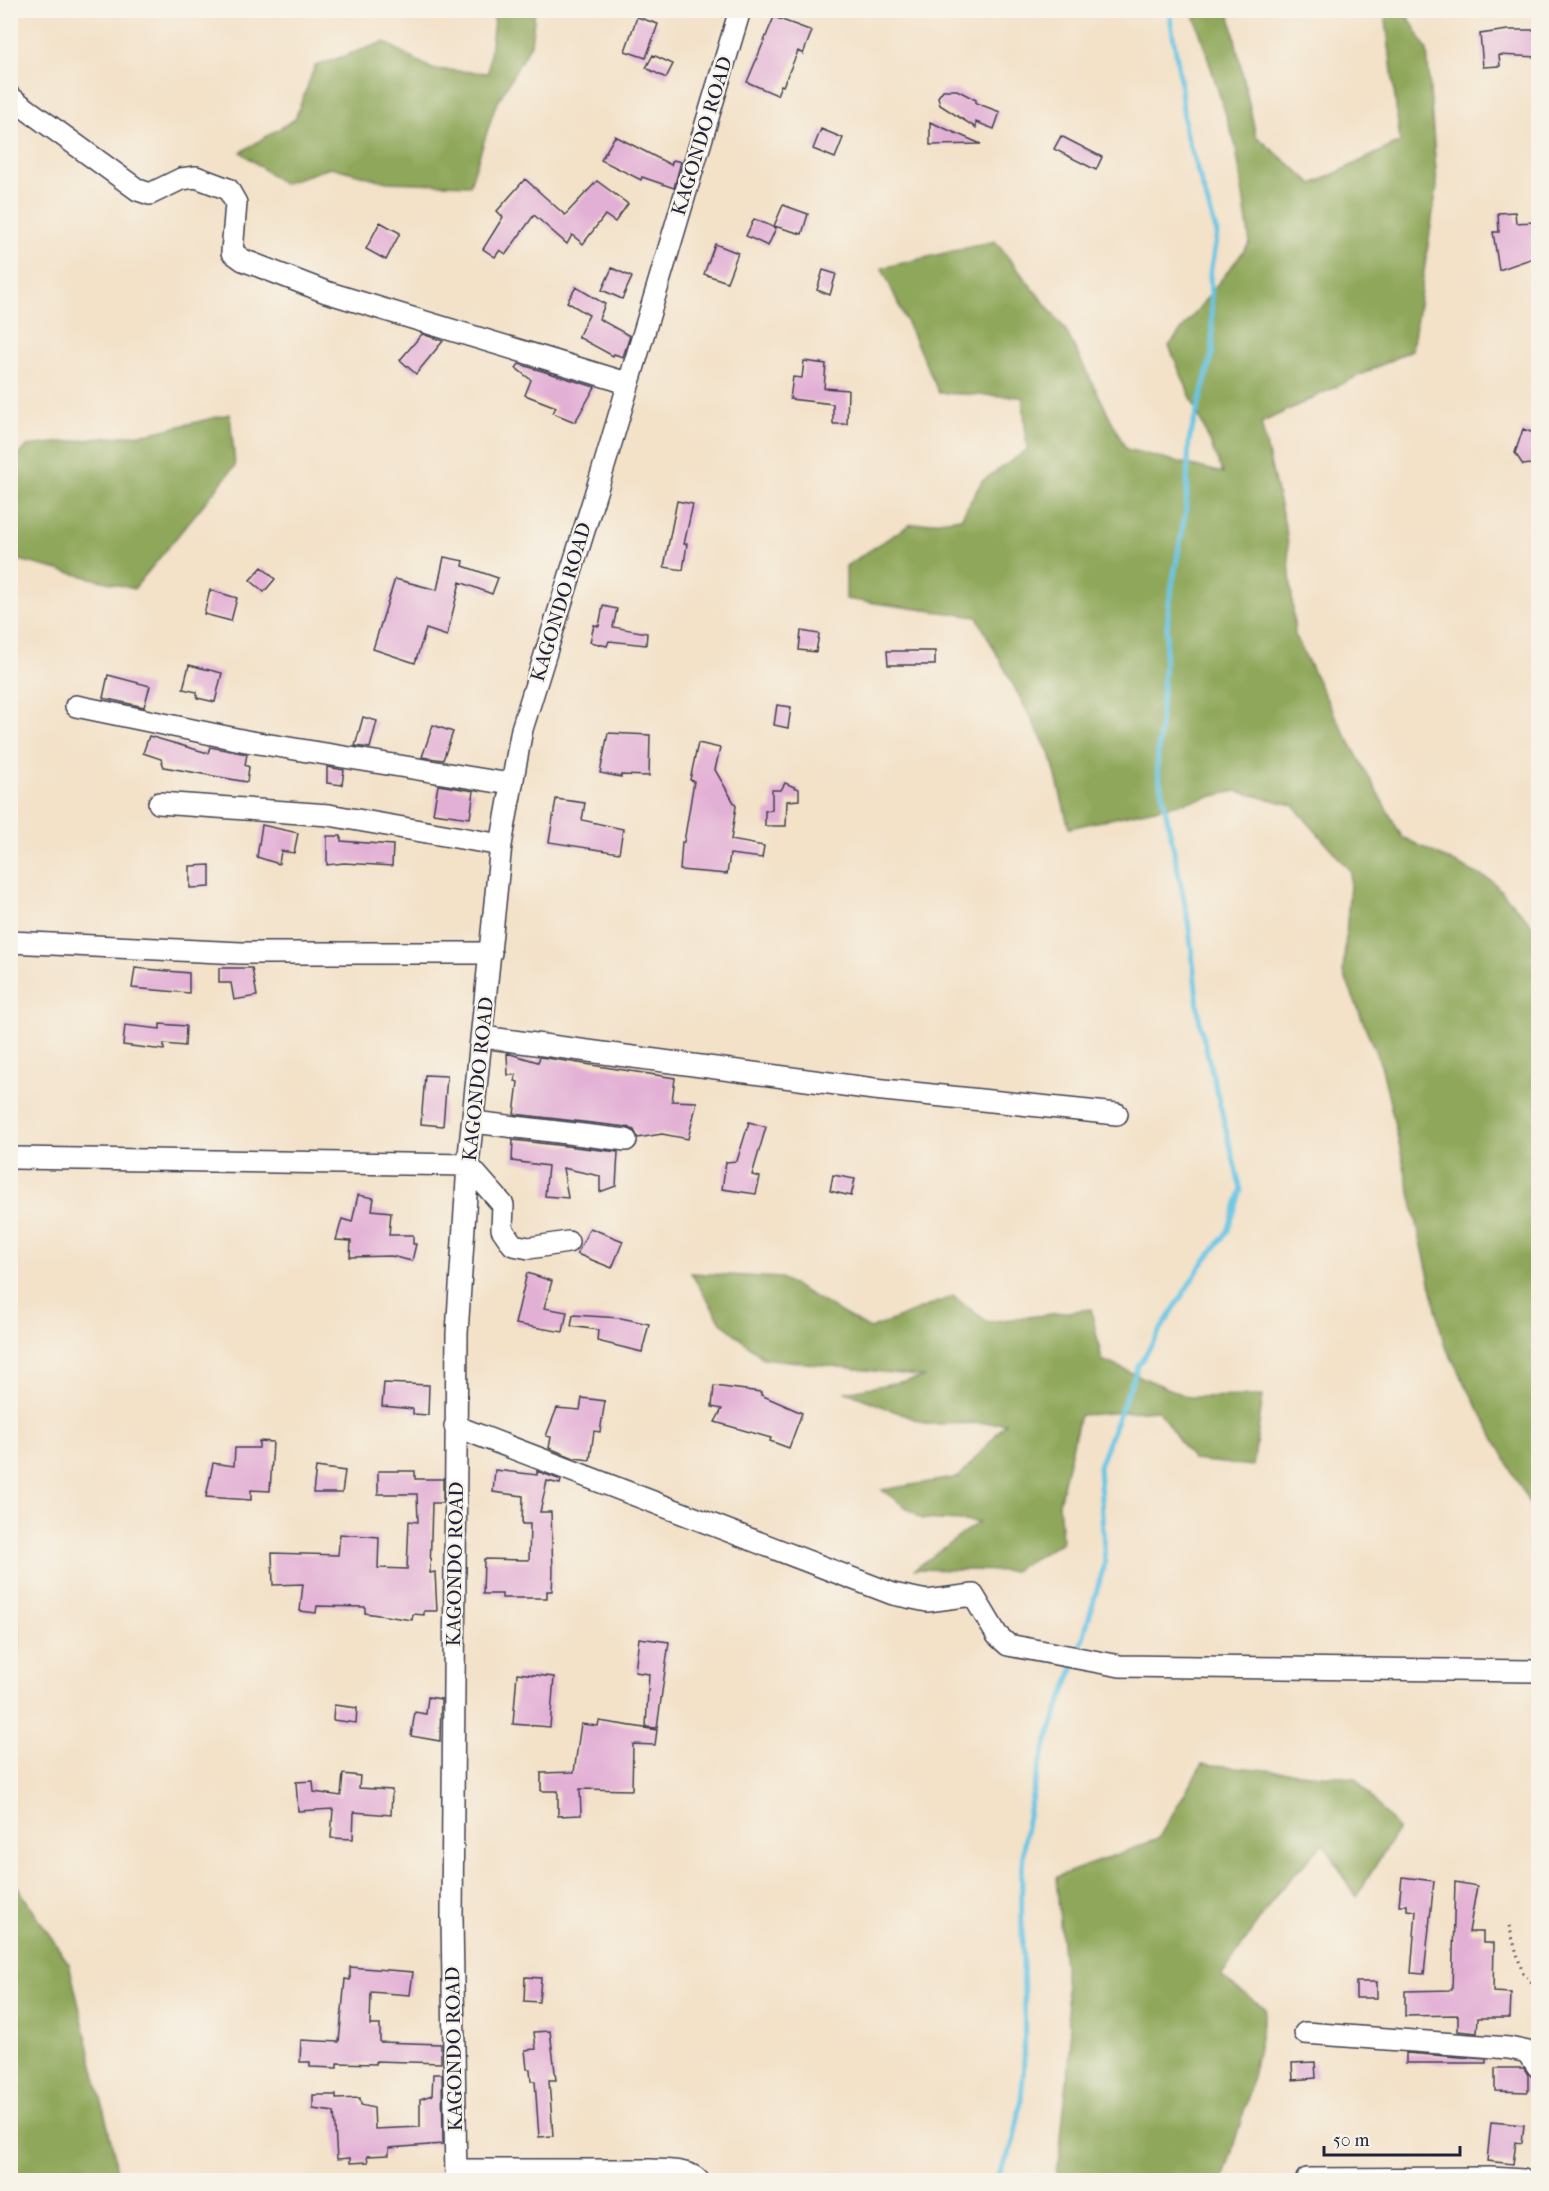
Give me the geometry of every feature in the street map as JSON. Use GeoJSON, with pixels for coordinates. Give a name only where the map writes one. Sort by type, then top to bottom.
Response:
{"type":"FeatureCollection","features":[{"type":"Feature","properties":{"kind":"street","name":"KAGONDO ROAD"},"geometry":{"type":"LineString","coordinates":[[456,2175],[452,1917],[457,1332],[468,1165],[501,845],[510,784],[522,729],[740,10]]}},
{"type":"Feature","properties":{"kind":"street"},"geometry":{"type":"LineString","coordinates":[[10,97],[138,190],[150,194],[181,179],[195,177],[228,189],[236,203],[232,252],[243,260],[326,292],[627,384]]}},
{"type":"Feature","properties":{"kind":"street"},"geometry":{"type":"LineString","coordinates":[[76,706],[246,741],[510,784]]}},
{"type":"Feature","properties":{"kind":"street"},"geometry":{"type":"LineString","coordinates":[[159,803],[329,815],[501,845]]}},
{"type":"Feature","properties":{"kind":"street"},"geometry":{"type":"LineString","coordinates":[[10,942],[241,953],[491,953]]}},
{"type":"Feature","properties":{"kind":"street"},"geometry":{"type":"LineString","coordinates":[[483,1037],[874,1089],[1117,1114]]}},
{"type":"Feature","properties":{"kind":"street"},"geometry":{"type":"LineString","coordinates":[[473,1122],[626,1140]]}},
{"type":"Feature","properties":{"kind":"street"},"geometry":{"type":"LineString","coordinates":[[14,1158],[468,1165],[503,1205],[502,1229],[513,1245],[529,1248],[568,1242]]}},
{"type":"Feature","properties":{"kind":"street"},"geometry":{"type":"LineString","coordinates":[[455,1426],[893,1593],[927,1602],[973,1595],[997,1635],[1008,1645],[1120,1666],[1539,1671]]}},
{"type":"Feature","properties":{"kind":"street"},"geometry":{"type":"LineString","coordinates":[[1305,2033],[1509,2048],[1528,2052],[1539,2067]]}},
{"type":"Feature","properties":{"kind":"street"},"geometry":{"type":"LineString","coordinates":[[456,2175],[650,2170],[679,2172],[694,2176],[698,2181]]}},
{"type":"Feature","properties":{"kind":"street"},"geometry":{"type":"LineString","coordinates":[[1307,2178],[1491,2178],[1523,2181]]}},
{"type":"Feature","properties":{"kind":"path"},"geometry":{"type":"LineString","coordinates":[[1509,1926],[1522,1971],[1535,1986],[1539,2028]]}},
{"type":"Feature","properties":{"kind":"green space"},"geometry":{"type":"Polygon","coordinates":[[[495,11],[535,11],[531,44],[495,107],[470,185],[387,182],[331,167],[283,184],[241,152],[295,119],[315,66],[384,42],[432,69],[488,73],[495,11]]]}},
{"type":"Feature","properties":{"kind":"green space"},"geometry":{"type":"Polygon","coordinates":[[[1193,11],[1229,11],[1256,136],[1313,184],[1400,142],[1385,11],[1405,11],[1427,50],[1437,186],[1412,350],[1261,423],[1287,535],[1295,635],[1334,714],[1402,837],[1492,881],[1538,931],[1538,1520],[1444,1344],[1382,1068],[1343,972],[1351,872],[1293,805],[1236,791],[1069,828],[1051,756],[977,617],[846,599],[846,566],[909,525],[961,518],[982,481],[1027,450],[1023,397],[939,393],[882,268],[995,241],[1065,329],[1126,449],[1223,473],[1169,346],[1250,243],[1236,147],[1193,11]]]}},
{"type":"Feature","properties":{"kind":"green space"},"geometry":{"type":"Polygon","coordinates":[[[230,414],[235,466],[134,589],[11,558],[11,465],[27,446],[151,433],[230,414]]]}},
{"type":"Feature","properties":{"kind":"green space"},"geometry":{"type":"Polygon","coordinates":[[[691,1273],[781,1278],[870,1329],[953,1296],[988,1322],[1091,1309],[1102,1360],[1188,1397],[1263,1396],[1253,1466],[1193,1460],[1158,1410],[1080,1415],[1059,1503],[1062,1542],[1013,1571],[915,1569],[979,1522],[922,1519],[882,1490],[959,1477],[1006,1423],[927,1424],[846,1392],[926,1377],[763,1358],[721,1322],[691,1273]]]}},
{"type":"Feature","properties":{"kind":"green space"},"geometry":{"type":"Polygon","coordinates":[[[11,1585],[19,1633],[11,1707],[11,1585]]]}},
{"type":"Feature","properties":{"kind":"green space"},"geometry":{"type":"Polygon","coordinates":[[[1202,1764],[1355,1778],[1398,1829],[1356,1897],[1324,1843],[1279,1891],[1221,1977],[1266,2009],[1247,2101],[1223,2180],[1052,2180],[1057,2174],[1071,2045],[1056,1877],[1158,1839],[1202,1764]]]}},
{"type":"Feature","properties":{"kind":"green space"},"geometry":{"type":"Polygon","coordinates":[[[10,1876],[69,1964],[115,2157],[117,2180],[11,2180],[10,1876]]]}},
{"type":"Feature","properties":{"kind":"building"},"geometry":{"type":"Polygon","coordinates":[[[637,17],[658,24],[646,58],[625,51],[637,17]]]}},
{"type":"Feature","properties":{"kind":"building"},"geometry":{"type":"Polygon","coordinates":[[[774,17],[812,31],[803,54],[798,51],[777,95],[747,82],[774,17]]]}},
{"type":"Feature","properties":{"kind":"building"},"geometry":{"type":"Polygon","coordinates":[[[1508,30],[1539,30],[1539,57],[1499,55],[1500,66],[1483,67],[1480,34],[1508,30]]]}},
{"type":"Feature","properties":{"kind":"building"},"geometry":{"type":"Polygon","coordinates":[[[653,55],[673,64],[666,78],[646,68],[653,55]]]}},
{"type":"Feature","properties":{"kind":"building"},"geometry":{"type":"Polygon","coordinates":[[[943,90],[957,90],[976,100],[976,103],[1000,112],[994,129],[976,122],[976,128],[940,105],[938,97],[943,90]]]}},
{"type":"Feature","properties":{"kind":"building"},"geometry":{"type":"Polygon","coordinates":[[[930,122],[981,144],[930,145],[930,122]]]}},
{"type":"Feature","properties":{"kind":"building"},"geometry":{"type":"Polygon","coordinates":[[[821,129],[843,138],[835,158],[813,149],[821,129]]]}},
{"type":"Feature","properties":{"kind":"building"},"geometry":{"type":"Polygon","coordinates":[[[615,136],[671,165],[673,160],[681,162],[674,188],[642,177],[641,180],[601,160],[615,136]]]}},
{"type":"Feature","properties":{"kind":"building"},"geometry":{"type":"Polygon","coordinates":[[[1061,136],[1102,157],[1096,170],[1054,149],[1061,136]]]}},
{"type":"Feature","properties":{"kind":"building"},"geometry":{"type":"Polygon","coordinates":[[[525,179],[565,215],[597,181],[628,204],[615,222],[605,215],[583,244],[572,235],[567,244],[534,215],[506,254],[500,250],[495,257],[483,249],[503,217],[497,211],[525,179]]]}},
{"type":"Feature","properties":{"kind":"building"},"geometry":{"type":"Polygon","coordinates":[[[783,205],[808,214],[802,234],[774,226],[783,205]]]}},
{"type":"Feature","properties":{"kind":"building"},"geometry":{"type":"Polygon","coordinates":[[[1515,212],[1516,223],[1534,222],[1536,257],[1499,270],[1493,232],[1499,232],[1498,213],[1515,212]]]}},
{"type":"Feature","properties":{"kind":"building"},"geometry":{"type":"Polygon","coordinates":[[[754,219],[776,228],[768,246],[746,236],[754,219]]]}},
{"type":"Feature","properties":{"kind":"building"},"geometry":{"type":"Polygon","coordinates":[[[380,222],[400,233],[386,260],[366,249],[380,222]]]}},
{"type":"Feature","properties":{"kind":"building"},"geometry":{"type":"Polygon","coordinates":[[[715,244],[738,253],[727,282],[704,274],[715,244]]]}},
{"type":"Feature","properties":{"kind":"building"},"geometry":{"type":"Polygon","coordinates":[[[612,268],[632,277],[622,299],[602,290],[612,268]]]}},
{"type":"Feature","properties":{"kind":"building"},"geometry":{"type":"Polygon","coordinates":[[[823,270],[836,274],[830,295],[817,290],[823,270]]]}},
{"type":"Feature","properties":{"kind":"building"},"geometry":{"type":"Polygon","coordinates":[[[576,287],[605,304],[599,319],[630,336],[623,357],[614,354],[613,356],[578,337],[589,315],[567,302],[576,287]]]}},
{"type":"Feature","properties":{"kind":"building"},"geometry":{"type":"Polygon","coordinates":[[[422,334],[443,341],[416,374],[400,360],[422,334]]]}},
{"type":"Feature","properties":{"kind":"building"},"geometry":{"type":"Polygon","coordinates":[[[804,361],[826,364],[824,388],[848,390],[847,424],[833,424],[833,404],[790,399],[793,377],[802,378],[804,361]]]}},
{"type":"Feature","properties":{"kind":"building"},"geometry":{"type":"Polygon","coordinates":[[[519,364],[595,387],[575,422],[553,413],[556,407],[525,395],[531,380],[516,368],[519,364]]]}},
{"type":"Feature","properties":{"kind":"building"},"geometry":{"type":"Polygon","coordinates":[[[1523,429],[1539,435],[1539,451],[1531,464],[1523,465],[1515,453],[1523,429]]]}},
{"type":"Feature","properties":{"kind":"building"},"geometry":{"type":"Polygon","coordinates":[[[677,501],[693,504],[684,544],[687,544],[683,570],[664,567],[677,501]]]}},
{"type":"Feature","properties":{"kind":"building"},"geometry":{"type":"Polygon","coordinates":[[[444,557],[464,561],[463,566],[498,578],[492,594],[460,582],[447,636],[426,629],[415,663],[373,649],[395,579],[437,590],[444,557]]]}},
{"type":"Feature","properties":{"kind":"building"},"geometry":{"type":"Polygon","coordinates":[[[262,567],[275,579],[264,592],[250,580],[262,567]]]}},
{"type":"Feature","properties":{"kind":"building"},"geometry":{"type":"Polygon","coordinates":[[[210,590],[237,598],[231,621],[204,614],[210,590]]]}},
{"type":"Feature","properties":{"kind":"building"},"geometry":{"type":"Polygon","coordinates":[[[603,606],[617,609],[613,627],[647,633],[646,645],[609,641],[607,646],[590,642],[594,625],[599,626],[603,606]]]}},
{"type":"Feature","properties":{"kind":"building"},"geometry":{"type":"Polygon","coordinates":[[[801,631],[819,634],[816,652],[799,650],[801,631]]]}},
{"type":"Feature","properties":{"kind":"building"},"geometry":{"type":"Polygon","coordinates":[[[887,651],[935,651],[935,665],[888,665],[887,651]]]}},
{"type":"Feature","properties":{"kind":"building"},"geometry":{"type":"Polygon","coordinates":[[[189,665],[222,673],[215,702],[197,698],[197,692],[183,689],[189,665]]]}},
{"type":"Feature","properties":{"kind":"building"},"geometry":{"type":"Polygon","coordinates":[[[108,675],[150,686],[144,707],[103,698],[108,675]]]}},
{"type":"Feature","properties":{"kind":"building"},"geometry":{"type":"Polygon","coordinates":[[[777,705],[791,707],[788,728],[774,725],[777,705]]]}},
{"type":"Feature","properties":{"kind":"building"},"geometry":{"type":"Polygon","coordinates":[[[363,717],[377,721],[370,748],[355,746],[363,717]]]}},
{"type":"Feature","properties":{"kind":"building"},"geometry":{"type":"Polygon","coordinates":[[[433,725],[453,732],[443,760],[422,757],[433,725]]]}},
{"type":"Feature","properties":{"kind":"building"},"geometry":{"type":"Polygon","coordinates":[[[608,733],[650,735],[649,776],[621,775],[621,777],[600,773],[608,733]]]}},
{"type":"Feature","properties":{"kind":"building"},"geometry":{"type":"Polygon","coordinates":[[[149,736],[208,753],[210,747],[247,754],[245,765],[249,767],[247,782],[164,767],[161,759],[143,753],[149,736]]]}},
{"type":"Feature","properties":{"kind":"building"},"geometry":{"type":"Polygon","coordinates":[[[698,743],[720,748],[715,770],[736,806],[731,840],[764,846],[762,858],[730,854],[727,874],[680,870],[682,842],[684,842],[694,781],[690,780],[698,743]]]}},
{"type":"Feature","properties":{"kind":"building"},"geometry":{"type":"Polygon","coordinates":[[[327,767],[344,770],[342,785],[327,783],[327,767]]]}},
{"type":"Feature","properties":{"kind":"building"},"geometry":{"type":"Polygon","coordinates":[[[785,783],[799,789],[799,800],[787,801],[786,826],[765,826],[765,811],[772,810],[772,790],[781,790],[785,783]]]}},
{"type":"Feature","properties":{"kind":"building"},"geometry":{"type":"Polygon","coordinates":[[[438,785],[474,791],[470,818],[433,813],[438,785]]]}},
{"type":"Feature","properties":{"kind":"building"},"geometry":{"type":"Polygon","coordinates":[[[556,799],[585,803],[582,820],[623,829],[619,853],[549,842],[556,799]]]}},
{"type":"Feature","properties":{"kind":"building"},"geometry":{"type":"Polygon","coordinates":[[[262,825],[298,833],[294,853],[281,851],[279,864],[257,857],[262,825]]]}},
{"type":"Feature","properties":{"kind":"building"},"geometry":{"type":"Polygon","coordinates":[[[327,836],[341,836],[341,841],[393,845],[392,866],[344,863],[327,865],[327,836]]]}},
{"type":"Feature","properties":{"kind":"building"},"geometry":{"type":"Polygon","coordinates":[[[210,865],[210,887],[190,888],[190,866],[210,865]]]}},
{"type":"Feature","properties":{"kind":"building"},"geometry":{"type":"Polygon","coordinates":[[[135,968],[189,973],[189,993],[132,988],[135,968]]]}},
{"type":"Feature","properties":{"kind":"building"},"geometry":{"type":"Polygon","coordinates":[[[219,968],[252,968],[257,996],[234,1000],[231,983],[219,983],[219,968]]]}},
{"type":"Feature","properties":{"kind":"building"},"geometry":{"type":"Polygon","coordinates":[[[160,1024],[186,1026],[185,1046],[164,1044],[164,1050],[123,1045],[125,1025],[160,1029],[160,1024]]]}},
{"type":"Feature","properties":{"kind":"building"},"geometry":{"type":"Polygon","coordinates":[[[507,1053],[538,1062],[540,1057],[675,1078],[672,1101],[697,1102],[688,1139],[662,1134],[638,1138],[634,1130],[627,1127],[514,1114],[518,1082],[515,1081],[516,1075],[508,1075],[507,1053]]]}},
{"type":"Feature","properties":{"kind":"building"},"geometry":{"type":"Polygon","coordinates":[[[425,1075],[447,1076],[443,1126],[421,1124],[425,1075]]]}},
{"type":"Feature","properties":{"kind":"building"},"geometry":{"type":"Polygon","coordinates":[[[749,1122],[766,1127],[752,1175],[760,1177],[756,1194],[722,1189],[726,1162],[737,1161],[749,1122]]]}},
{"type":"Feature","properties":{"kind":"building"},"geometry":{"type":"Polygon","coordinates":[[[513,1140],[618,1152],[616,1186],[600,1192],[600,1176],[563,1168],[568,1198],[545,1196],[548,1166],[512,1161],[513,1140]]]}},
{"type":"Feature","properties":{"kind":"building"},"geometry":{"type":"Polygon","coordinates":[[[833,1175],[855,1179],[851,1196],[830,1191],[833,1175]]]}},
{"type":"Feature","properties":{"kind":"building"},"geometry":{"type":"Polygon","coordinates":[[[358,1195],[374,1198],[372,1210],[391,1212],[389,1235],[413,1235],[413,1244],[416,1244],[412,1261],[391,1256],[350,1257],[351,1241],[336,1240],[342,1219],[352,1222],[358,1195]]]}},
{"type":"Feature","properties":{"kind":"building"},"geometry":{"type":"Polygon","coordinates":[[[590,1228],[623,1241],[612,1268],[577,1254],[590,1228]]]}},
{"type":"Feature","properties":{"kind":"building"},"geometry":{"type":"Polygon","coordinates":[[[527,1273],[552,1281],[544,1308],[567,1312],[563,1332],[515,1324],[527,1273]]]}},
{"type":"Feature","properties":{"kind":"building"},"geometry":{"type":"Polygon","coordinates":[[[573,1315],[621,1318],[649,1324],[642,1352],[597,1341],[598,1330],[571,1326],[573,1315]]]}},
{"type":"Feature","properties":{"kind":"building"},"geometry":{"type":"Polygon","coordinates":[[[384,1383],[429,1385],[428,1415],[413,1414],[413,1409],[382,1406],[384,1383]]]}},
{"type":"Feature","properties":{"kind":"building"},"geometry":{"type":"Polygon","coordinates":[[[714,1386],[761,1392],[761,1395],[802,1413],[789,1448],[770,1441],[771,1438],[715,1422],[722,1409],[712,1407],[714,1386]]]}},
{"type":"Feature","properties":{"kind":"building"},"geometry":{"type":"Polygon","coordinates":[[[582,1398],[605,1401],[600,1432],[594,1431],[590,1460],[574,1458],[549,1448],[551,1437],[546,1436],[557,1408],[580,1410],[582,1398]]]}},
{"type":"Feature","properties":{"kind":"building"},"geometry":{"type":"Polygon","coordinates":[[[259,1441],[273,1442],[270,1491],[251,1490],[251,1500],[206,1497],[213,1463],[234,1466],[235,1448],[259,1448],[259,1441]]]}},
{"type":"Feature","properties":{"kind":"building"},"geometry":{"type":"Polygon","coordinates":[[[316,1467],[345,1471],[342,1493],[313,1493],[316,1467]]]}},
{"type":"Feature","properties":{"kind":"building"},"geometry":{"type":"Polygon","coordinates":[[[495,1470],[537,1475],[537,1471],[561,1480],[560,1484],[547,1481],[540,1512],[551,1512],[553,1572],[552,1591],[547,1591],[547,1598],[502,1598],[502,1594],[483,1594],[484,1559],[529,1560],[530,1524],[522,1524],[523,1496],[493,1492],[495,1470]]]}},
{"type":"Feature","properties":{"kind":"building"},"geometry":{"type":"Polygon","coordinates":[[[378,1471],[415,1471],[415,1479],[443,1479],[443,1503],[432,1503],[430,1573],[435,1572],[437,1611],[424,1611],[424,1615],[413,1614],[412,1620],[365,1613],[365,1607],[317,1606],[316,1613],[300,1611],[303,1584],[273,1585],[272,1553],[338,1555],[340,1534],[379,1537],[378,1568],[407,1569],[409,1521],[418,1522],[417,1494],[378,1494],[378,1471]]]}},
{"type":"Feature","properties":{"kind":"building"},"geometry":{"type":"Polygon","coordinates":[[[639,1638],[669,1642],[657,1728],[646,1727],[649,1674],[635,1672],[639,1638]]]}},
{"type":"Feature","properties":{"kind":"building"},"geometry":{"type":"Polygon","coordinates":[[[517,1673],[554,1677],[550,1727],[513,1724],[517,1673]]]}},
{"type":"Feature","properties":{"kind":"building"},"geometry":{"type":"Polygon","coordinates":[[[428,1697],[441,1699],[440,1741],[411,1736],[415,1712],[426,1714],[428,1697]]]}},
{"type":"Feature","properties":{"kind":"building"},"geometry":{"type":"Polygon","coordinates":[[[334,1705],[357,1708],[356,1723],[333,1720],[334,1705]]]}},
{"type":"Feature","properties":{"kind":"building"},"geometry":{"type":"Polygon","coordinates":[[[599,1721],[657,1730],[655,1745],[633,1744],[632,1790],[580,1789],[581,1815],[558,1816],[558,1791],[541,1791],[541,1773],[574,1772],[581,1724],[598,1726],[599,1721]]]}},
{"type":"Feature","properties":{"kind":"building"},"geometry":{"type":"Polygon","coordinates":[[[343,1774],[360,1776],[359,1788],[392,1790],[391,1815],[354,1812],[353,1839],[331,1838],[333,1809],[298,1811],[296,1782],[313,1781],[314,1792],[341,1796],[343,1774]]]}},
{"type":"Feature","properties":{"kind":"building"},"geometry":{"type":"Polygon","coordinates":[[[1402,1877],[1434,1881],[1424,1974],[1411,1973],[1416,1911],[1407,1910],[1407,1905],[1399,1905],[1402,1877]]]}},
{"type":"Feature","properties":{"kind":"building"},"geometry":{"type":"Polygon","coordinates":[[[1455,1882],[1477,1886],[1469,1932],[1483,1932],[1483,1943],[1494,1943],[1493,1992],[1511,1993],[1510,2018],[1478,2018],[1477,2033],[1458,2031],[1458,2015],[1405,2016],[1405,1991],[1452,1990],[1455,1882]]]}},
{"type":"Feature","properties":{"kind":"building"},"geometry":{"type":"Polygon","coordinates":[[[350,1967],[413,1972],[410,1995],[371,1992],[370,2025],[380,2025],[380,2042],[441,2044],[441,2063],[376,2061],[376,2064],[337,2063],[337,2068],[310,2067],[310,2062],[300,2062],[301,2040],[339,2042],[345,1979],[350,1980],[350,1967]]]}},
{"type":"Feature","properties":{"kind":"building"},"geometry":{"type":"Polygon","coordinates":[[[525,1977],[541,1978],[539,2002],[524,2001],[525,1977]]]}},
{"type":"Feature","properties":{"kind":"building"},"geometry":{"type":"Polygon","coordinates":[[[1356,1982],[1377,1982],[1377,1998],[1356,1998],[1356,1982]]]}},
{"type":"Feature","properties":{"kind":"building"},"geometry":{"type":"Polygon","coordinates":[[[550,2031],[556,2080],[549,2080],[553,2136],[539,2137],[535,2081],[531,2081],[530,2069],[527,2069],[525,2050],[536,2049],[534,2032],[550,2031]]]}},
{"type":"Feature","properties":{"kind":"building"},"geometry":{"type":"Polygon","coordinates":[[[1406,2053],[1486,2059],[1486,2063],[1406,2063],[1406,2053]]]}},
{"type":"Feature","properties":{"kind":"building"},"geometry":{"type":"Polygon","coordinates":[[[1315,2062],[1316,2078],[1293,2080],[1292,2063],[1315,2062]]]}},
{"type":"Feature","properties":{"kind":"building"},"geometry":{"type":"Polygon","coordinates":[[[1495,2068],[1524,2068],[1528,2075],[1528,2092],[1495,2091],[1495,2068]]]}},
{"type":"Feature","properties":{"kind":"building"},"geometry":{"type":"Polygon","coordinates":[[[433,2074],[442,2074],[443,2144],[389,2148],[389,2155],[367,2156],[368,2162],[350,2163],[350,2158],[337,2159],[334,2112],[313,2109],[313,2095],[336,2095],[336,2099],[360,2098],[361,2105],[374,2108],[375,2129],[420,2127],[420,2099],[432,2095],[433,2074]]]}},
{"type":"Feature","properties":{"kind":"building"},"geometry":{"type":"Polygon","coordinates":[[[1491,2122],[1524,2125],[1522,2143],[1516,2142],[1513,2164],[1487,2161],[1491,2122]]]}},
{"type":"Feature","properties":{"kind":"waterway"},"geometry":{"type":"LineString","coordinates":[[1079,1652],[1105,1562],[1099,1466],[1138,1366],[1200,1267],[1228,1231],[1241,1190],[1200,1024],[1188,919],[1157,768],[1169,603],[1186,509],[1189,441],[1213,351],[1210,274],[1217,233],[1185,131],[1180,78],[1169,10]]}},
{"type":"Feature","properties":{"kind":"waterway"},"geometry":{"type":"LineString","coordinates":[[995,2180],[1013,2144],[1024,2068],[1022,1889],[1026,1828],[1043,1756],[1076,1661]]}}]}
